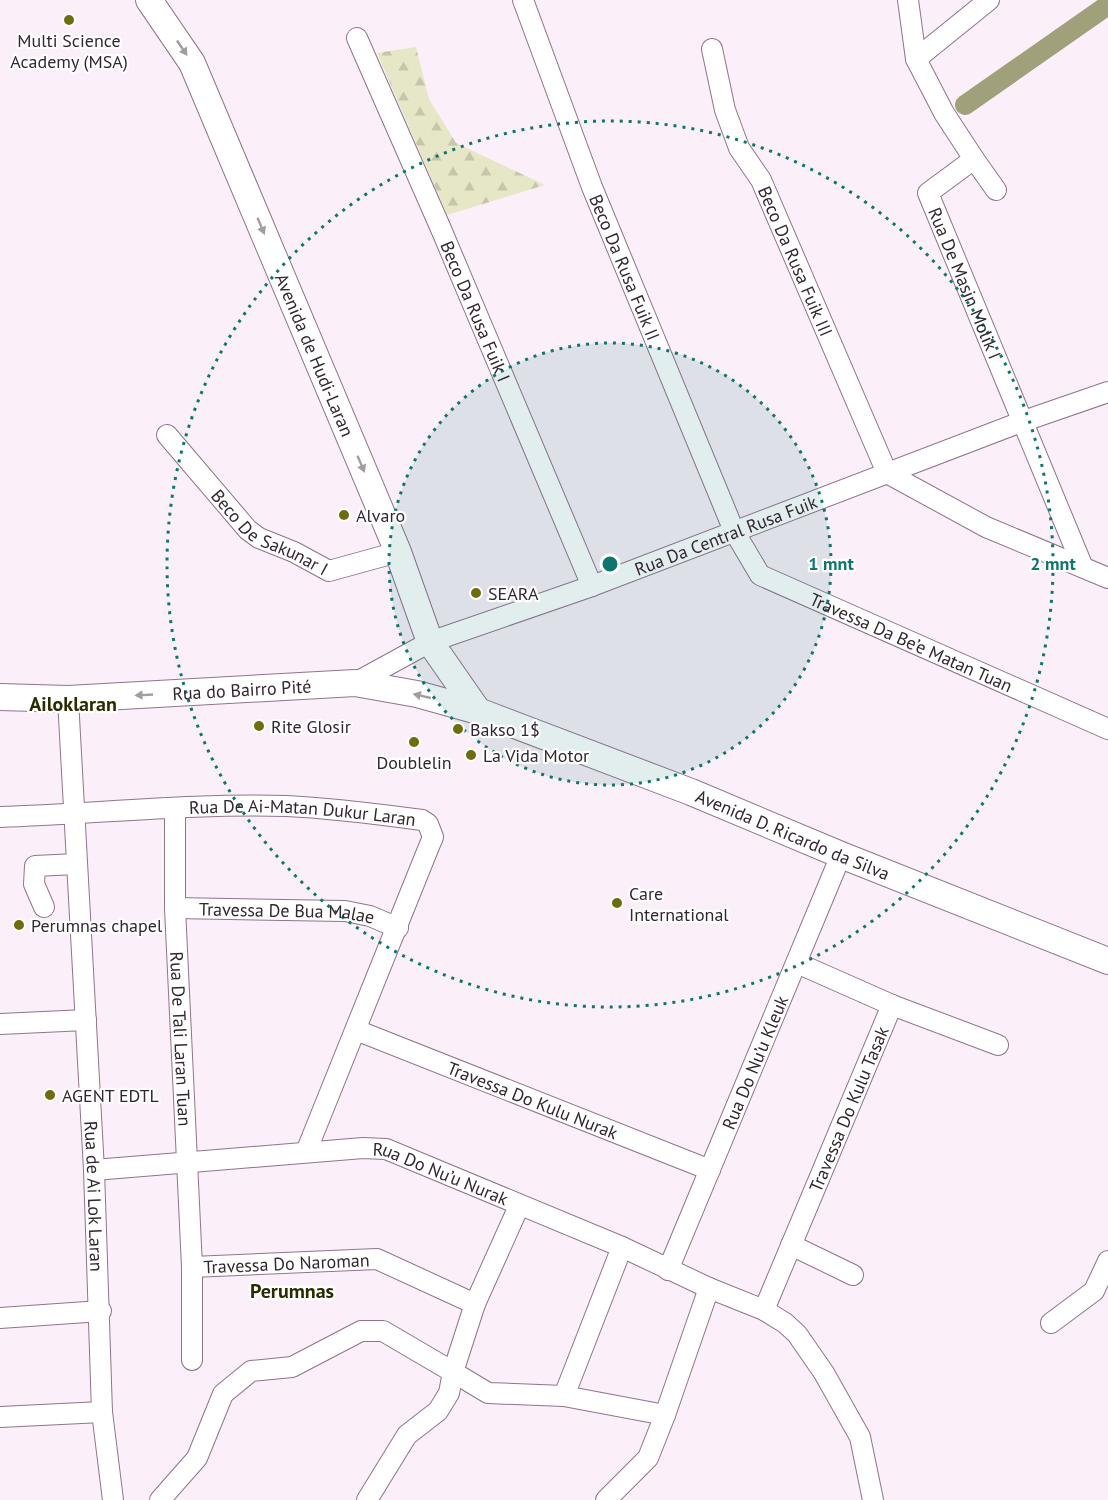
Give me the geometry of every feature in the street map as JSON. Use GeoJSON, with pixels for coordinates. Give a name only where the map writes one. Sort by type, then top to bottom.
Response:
{"type":"FeatureCollection","features":[{"type":"Feature","properties":{"kind":"main road","name":"Avenida de Hudi-Laran"},"geometry":{"type":"LineString","coordinates":[[149,0],[192,63],[398,552],[430,642],[478,711]]}},
{"type":"Feature","properties":{"kind":"main road","name":"Rua do Bairro Pité"},"geometry":{"type":"LineString","coordinates":[[0,697],[68,699],[355,683],[417,694],[478,711]]}},
{"type":"Feature","properties":{"kind":"main road","name":"Avenida D. Ricardo da Silva"},"geometry":{"type":"LineString","coordinates":[[478,711],[691,792],[841,855],[1108,961]]}},
{"type":"Feature","properties":{"kind":"street","name":"Beco Da Rusa Fuik II"},"geometry":{"type":"LineString","coordinates":[[523,0],[592,187],[734,531]]}},
{"type":"Feature","properties":{"kind":"street"},"geometry":{"type":"LineString","coordinates":[[908,0],[916,59],[974,159],[996,190]]}},
{"type":"Feature","properties":{"kind":"street"},"geometry":{"type":"LineString","coordinates":[[916,59],[989,0]]}},
{"type":"Feature","properties":{"kind":"street","name":"Beco Da Rusa Fuik I"},"geometry":{"type":"LineString","coordinates":[[357,38],[441,229],[591,586]]}},
{"type":"Feature","properties":{"kind":"street","name":"Beco Da Rusa Fuik III"},"geometry":{"type":"LineString","coordinates":[[712,49],[725,110],[739,148],[761,180],[887,472]]}},
{"type":"Feature","properties":{"kind":"street","name":"Rua De Masin Molik I"},"geometry":{"type":"LineString","coordinates":[[974,159],[928,193],[1021,422]]}},
{"type":"Feature","properties":{"kind":"street","name":"Rua Da Central Rusa Fuik"},"geometry":{"type":"LineString","coordinates":[[355,683],[430,642],[591,586],[887,472],[1108,392]]}},
{"type":"Feature","properties":{"kind":"street"},"geometry":{"type":"LineString","coordinates":[[1021,422],[1082,565]]}},
{"type":"Feature","properties":{"kind":"street","name":"Beco De Sakunar I"},"geometry":{"type":"LineString","coordinates":[[167,435],[236,518],[259,538],[333,572],[398,552]]}},
{"type":"Feature","properties":{"kind":"street"},"geometry":{"type":"LineString","coordinates":[[887,472],[986,527],[1082,565],[1108,578]]}},
{"type":"Feature","properties":{"kind":"street","name":"Travessa Da Be’e Matan Tuan"},"geometry":{"type":"LineString","coordinates":[[734,531],[759,575],[1108,729]]}},
{"type":"Feature","properties":{"kind":"street","name":"Rua de Ai Lok Laran"},"geometry":{"type":"LineString","coordinates":[[68,699],[101,1311],[102,1412],[113,1500]]}},
{"type":"Feature","properties":{"kind":"street","name":"Rua De Ai-Matan Dukur Laran"},"geometry":{"type":"LineString","coordinates":[[0,817],[175,808],[305,807],[347,809],[422,820],[431,828],[433,837],[398,928],[306,1152]]}},
{"type":"Feature","properties":{"kind":"street","name":"Rua De Tali Laran Tuan"},"geometry":{"type":"LineString","coordinates":[[175,808],[175,908],[187,1162]]}},
{"type":"Feature","properties":{"kind":"street","name":"Rua Do Nu’u Kleuk"},"geometry":{"type":"LineString","coordinates":[[668,1270],[841,855]]}},
{"type":"Feature","properties":{"kind":"street"},"geometry":{"type":"LineString","coordinates":[[44,907],[34,884],[35,866],[77,864]]}},
{"type":"Feature","properties":{"kind":"street","name":"Travessa De Bua Malae"},"geometry":{"type":"LineString","coordinates":[[175,908],[345,911],[370,916],[398,928]]}},
{"type":"Feature","properties":{"kind":"street","name":"Travessa Do Kulu Tasak"},"geometry":{"type":"LineString","coordinates":[[764,1310],[892,1005],[797,963]]}},
{"type":"Feature","properties":{"kind":"street"},"geometry":{"type":"LineString","coordinates":[[892,1005],[998,1045]]}},
{"type":"Feature","properties":{"kind":"street"},"geometry":{"type":"LineString","coordinates":[[0,1024],[86,1020]]}},
{"type":"Feature","properties":{"kind":"street","name":"Travessa Do Kulu Nurak"},"geometry":{"type":"LineString","coordinates":[[356,1030],[710,1170]]}},
{"type":"Feature","properties":{"kind":"street","name":"Rua Do Nu’u Nurak"},"geometry":{"type":"LineString","coordinates":[[94,1170],[306,1152],[363,1148],[386,1149],[622,1247],[668,1270],[764,1310],[797,1334],[824,1373],[854,1426],[865,1451],[873,1500]]}},
{"type":"Feature","properties":{"kind":"street","name":"Travessa Do Naroman"},"geometry":{"type":"LineString","coordinates":[[187,1162],[192,1267],[377,1259],[475,1304]]}},
{"type":"Feature","properties":{"kind":"street"},"geometry":{"type":"LineString","coordinates":[[367,1500],[407,1436],[438,1411],[449,1393],[453,1372],[475,1304],[519,1206]]}},
{"type":"Feature","properties":{"kind":"street"},"geometry":{"type":"LineString","coordinates":[[791,1245],[853,1275]]}},
{"type":"Feature","properties":{"kind":"street"},"geometry":{"type":"LineString","coordinates":[[564,1396],[622,1247]]}},
{"type":"Feature","properties":{"kind":"street"},"geometry":{"type":"LineString","coordinates":[[1050,1323],[1094,1291],[1108,1261]]}},
{"type":"Feature","properties":{"kind":"street"},"geometry":{"type":"LineString","coordinates":[[192,1267],[192,1360]]}},
{"type":"Feature","properties":{"kind":"street"},"geometry":{"type":"LineString","coordinates":[[606,1500],[648,1458],[709,1288]]}},
{"type":"Feature","properties":{"kind":"street"},"geometry":{"type":"LineString","coordinates":[[0,1318],[101,1311]]}},
{"type":"Feature","properties":{"kind":"street"},"geometry":{"type":"LineString","coordinates":[[160,1500],[197,1458],[223,1394],[251,1371],[292,1367],[361,1331],[384,1331],[488,1393],[564,1396],[665,1415]]}},
{"type":"Feature","properties":{"kind":"street"},"geometry":{"type":"LineString","coordinates":[[0,1417],[102,1412]]}},
{"type":"Feature","properties":{"kind":"green space"},"geometry":{"type":"Polygon","coordinates":[[[416,47],[429,99],[456,143],[545,185],[447,215],[377,53],[416,47]]]}},
{"type":"Feature","properties":{"kind":"waterway"},"geometry":{"type":"LineString","coordinates":[[965,105],[1108,5]]}},
{"type":"Feature","properties":{"kind":"place","name":"Multi Science Academy (MSA)"},"geometry":{"type":"Point","coordinates":[69,20]}},
{"type":"Feature","properties":{"kind":"place","name":"Alvaro"},"geometry":{"type":"Point","coordinates":[344,515]}},
{"type":"Feature","properties":{"kind":"place","name":"SEARA"},"geometry":{"type":"Point","coordinates":[476,593]}},
{"type":"Feature","properties":{"kind":"place","name":"Rite Glosir"},"geometry":{"type":"Point","coordinates":[259,726]}},
{"type":"Feature","properties":{"kind":"place","name":"Bakso 1$"},"geometry":{"type":"Point","coordinates":[458,729]}},
{"type":"Feature","properties":{"kind":"place","name":"Doublelin"},"geometry":{"type":"Point","coordinates":[414,742]}},
{"type":"Feature","properties":{"kind":"place","name":"La Vida Motor"},"geometry":{"type":"Point","coordinates":[471,755]}},
{"type":"Feature","properties":{"kind":"place","name":"Care International"},"geometry":{"type":"Point","coordinates":[617,903]}},
{"type":"Feature","properties":{"kind":"place","name":"Perumnas chapel"},"geometry":{"type":"Point","coordinates":[19,925]}},
{"type":"Feature","properties":{"kind":"place","name":"AGENT EDTL"},"geometry":{"type":"Point","coordinates":[50,1095]}},
{"type":"Feature","properties":{"kind":"district","name":"Ailoklaran"},"geometry":{"type":"Point","coordinates":[73,704]}},
{"type":"Feature","properties":{"kind":"district","name":"Perumnas"},"geometry":{"type":"Point","coordinates":[292,1291]}}]}
